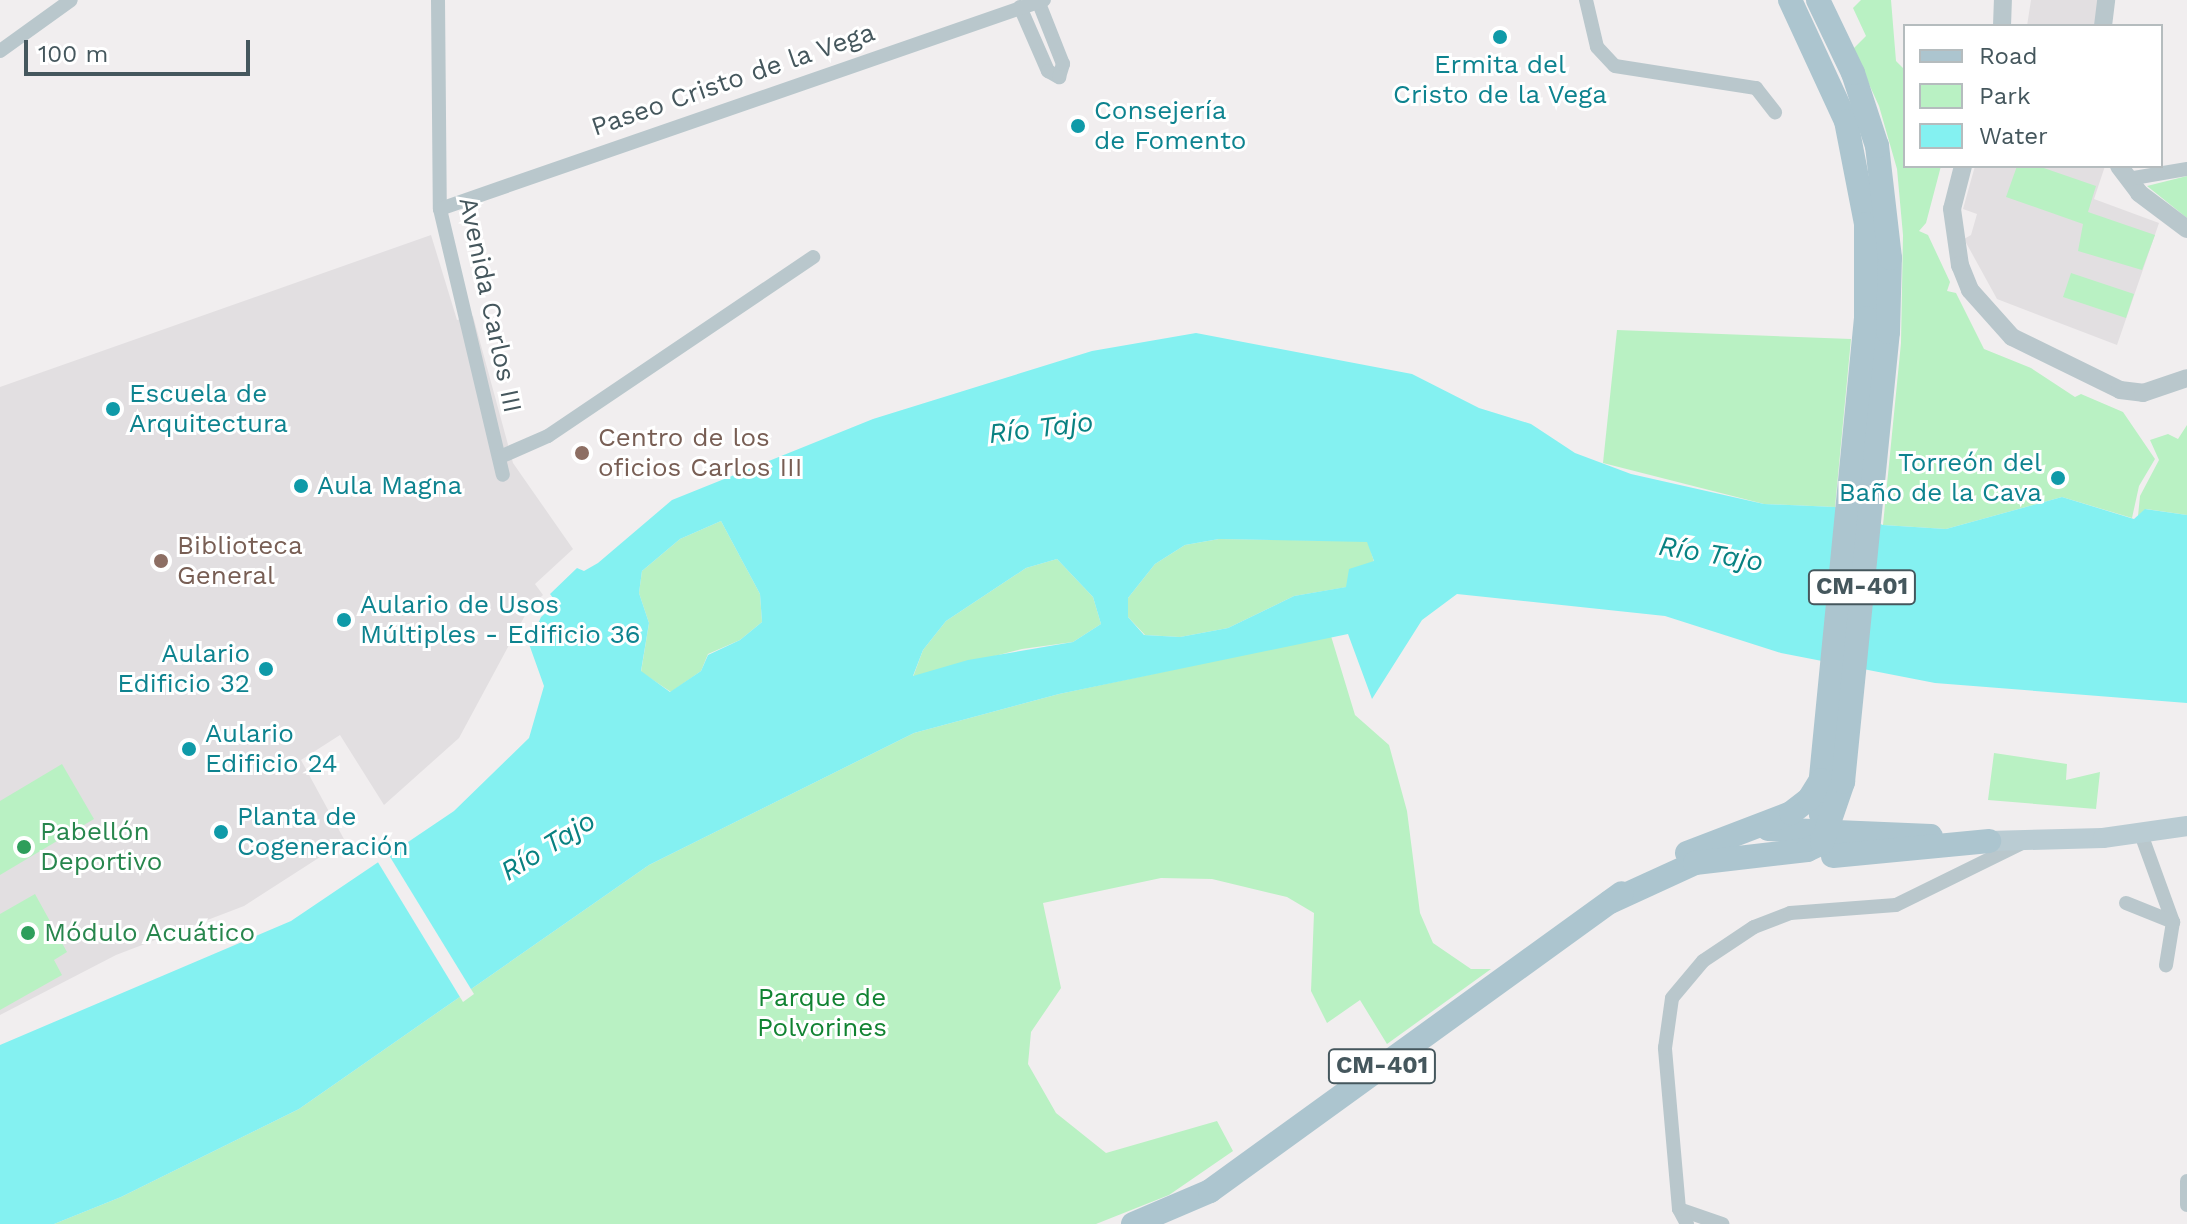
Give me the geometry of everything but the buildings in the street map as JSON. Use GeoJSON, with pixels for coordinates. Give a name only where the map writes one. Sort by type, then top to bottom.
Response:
{"type":"FeatureCollection","features":[{"type":"Feature","properties":{"kind":"main road","name":"CM-401"},"geometry":{"type":"LineString","coordinates":[[1610,902],[1695,863],[1807,850],[1822,843],[1829,828],[1870,392],[1868,257],[1855,158],[1826,70],[1790,0]]}},
{"type":"Feature","properties":{"kind":"main road","name":"CM-401"},"geometry":{"type":"LineString","coordinates":[[1818,0],[1853,73],[1883,175],[1890,258],[1830,685],[1832,781]]}},
{"type":"Feature","properties":{"kind":"main road","name":"CM-401"},"geometry":{"type":"LineString","coordinates":[[1133,1224],[1210,1191],[1662,864],[1801,807],[1832,781]]}},
{"type":"Feature","properties":{"kind":"main road"},"geometry":{"type":"LineString","coordinates":[[1832,781],[1854,808],[1883,831]]}},
{"type":"Feature","properties":{"kind":"main road"},"geometry":{"type":"LineString","coordinates":[[1729,836],[1787,827],[1829,828],[2022,843],[2141,834],[2187,826]]}},
{"type":"Feature","properties":{"kind":"main road"},"geometry":{"type":"LineString","coordinates":[[1829,828],[1848,852]]}},
{"type":"Feature","properties":{"kind":"main road"},"geometry":{"type":"LineString","coordinates":[[1610,902],[1704,872],[1777,869],[1848,852],[1926,850],[1989,841]]}},
{"type":"Feature","properties":{"kind":"street"},"geometry":{"type":"LineString","coordinates":[[0,51],[71,0]]}},
{"type":"Feature","properties":{"kind":"street","name":"Avenida Carlos III"},"geometry":{"type":"LineString","coordinates":[[438,0],[440,209],[503,475]]}},
{"type":"Feature","properties":{"kind":"street"},"geometry":{"type":"LineString","coordinates":[[1586,0],[1597,47],[1615,66],[1756,88],[1775,112]]}},
{"type":"Feature","properties":{"kind":"street"},"geometry":{"type":"LineString","coordinates":[[1777,0],[1855,158]]}},
{"type":"Feature","properties":{"kind":"street"},"geometry":{"type":"LineString","coordinates":[[2002,24],[2003,0]]}},
{"type":"Feature","properties":{"kind":"street"},"geometry":{"type":"LineString","coordinates":[[2103,24],[2106,0]]}},
{"type":"Feature","properties":{"kind":"street"},"geometry":{"type":"LineString","coordinates":[[1020,7],[1048,71],[1059,77],[1063,64],[1041,1]]}},
{"type":"Feature","properties":{"kind":"street","name":"Paseo Cristo de la Vega"},"geometry":{"type":"LineString","coordinates":[[440,209],[1041,1]]}},
{"type":"Feature","properties":{"kind":"street"},"geometry":{"type":"LineString","coordinates":[[1962,168],[1952,209],[1960,265],[1970,290],[2012,337],[2120,390],[2143,393],[2187,378]]}},
{"type":"Feature","properties":{"kind":"street"},"geometry":{"type":"LineString","coordinates":[[2124,172],[2187,169]]}},
{"type":"Feature","properties":{"kind":"street"},"geometry":{"type":"LineString","coordinates":[[2124,172],[2187,229]]}},
{"type":"Feature","properties":{"kind":"street"},"geometry":{"type":"LineString","coordinates":[[500,457],[548,436],[813,257]]}},
{"type":"Feature","properties":{"kind":"street"},"geometry":{"type":"LineString","coordinates":[[2141,834],[2173,922],[2166,965]]}},
{"type":"Feature","properties":{"kind":"street"},"geometry":{"type":"LineString","coordinates":[[1687,1224],[1679,1209],[1665,1048],[1672,998],[1703,961],[1754,927],[1790,913],[1896,905],[2022,843]]}},
{"type":"Feature","properties":{"kind":"street"},"geometry":{"type":"LineString","coordinates":[[2126,903],[2173,922]]}},
{"type":"Feature","properties":{"kind":"street"},"geometry":{"type":"LineString","coordinates":[[2187,1181],[2187,1205]]}},
{"type":"Feature","properties":{"kind":"street"},"geometry":{"type":"LineString","coordinates":[[1679,1209],[1722,1224]]}},
{"type":"Feature","properties":{"kind":"shaded area"},"geometry":{"type":"Polygon","coordinates":[[[2031,0],[2103,0],[2098,24],[2027,24],[2031,0]]]}},
{"type":"Feature","properties":{"kind":"shaded area"},"geometry":{"type":"Polygon","coordinates":[[[1974,168],[2104,168],[2094,199],[2159,223],[2117,345],[1997,299],[1964,239],[1971,235],[1977,214],[1963,209],[1974,168]]]}},
{"type":"Feature","properties":{"kind":"shaded area"},"geometry":{"type":"Polygon","coordinates":[[[431,235],[457,320],[473,316],[513,463],[573,549],[535,584],[543,595],[529,608],[459,738],[384,805],[340,735],[301,760],[345,841],[244,906],[116,955],[0,1015],[0,387],[431,235]]]}},
{"type":"Feature","properties":{"kind":"green space"},"geometry":{"type":"Polygon","coordinates":[[[1861,0],[1891,0],[1896,61],[1903,68],[1903,168],[1940,168],[1926,223],[1919,231],[1928,235],[1950,282],[1947,291],[1956,293],[1984,349],[2031,368],[2075,397],[2081,394],[2123,412],[2155,459],[2139,486],[2132,518],[2062,497],[1946,529],[1883,525],[1901,343],[1903,235],[1897,169],[1879,106],[1853,49],[1866,36],[1853,8],[1861,0]]]}},
{"type":"Feature","properties":{"kind":"green space"},"geometry":{"type":"Polygon","coordinates":[[[2016,168],[2044,168],[2096,186],[2088,212],[2155,235],[2142,270],[2078,251],[2083,224],[2006,197],[2016,168]]]}},
{"type":"Feature","properties":{"kind":"green space"},"geometry":{"type":"Polygon","coordinates":[[[2187,176],[2187,218],[2147,186],[2187,176]]]}},
{"type":"Feature","properties":{"kind":"green space"},"geometry":{"type":"Polygon","coordinates":[[[2071,273],[2134,294],[2126,318],[2063,297],[2071,273]]]}},
{"type":"Feature","properties":{"kind":"green space"},"geometry":{"type":"Polygon","coordinates":[[[1617,330],[1851,339],[1835,507],[1764,504],[1603,463],[1617,330]]]}},
{"type":"Feature","properties":{"kind":"green space"},"geometry":{"type":"Polygon","coordinates":[[[2187,425],[2187,515],[2146,509],[2138,516],[2140,496],[2159,460],[2150,440],[2168,434],[2178,439],[2187,425]]]}},
{"type":"Feature","properties":{"kind":"green space"},"geometry":{"type":"Polygon","coordinates":[[[721,521],[760,594],[762,622],[740,640],[708,654],[701,671],[671,692],[641,672],[649,623],[639,593],[642,571],[680,539],[721,521]]]}},
{"type":"Feature","properties":{"kind":"green space"},"geometry":{"type":"Polygon","coordinates":[[[1219,539],[1368,541],[1374,562],[1347,587],[1294,596],[1228,628],[1180,637],[1145,635],[1128,617],[1128,598],[1155,564],[1185,545],[1219,539]]]}},
{"type":"Feature","properties":{"kind":"green space"},"geometry":{"type":"Polygon","coordinates":[[[1057,559],[1093,597],[1101,624],[1073,642],[1022,649],[913,677],[923,650],[946,621],[1026,568],[1057,559]]]}},
{"type":"Feature","properties":{"kind":"green space","name":"Parque de Polvorines"},"geometry":{"type":"Polygon","coordinates":[[[1331,636],[1355,715],[1389,745],[1407,811],[1420,913],[1433,943],[1471,969],[1491,969],[1387,1044],[1360,1000],[1327,1023],[1311,991],[1314,913],[1287,897],[1212,879],[1161,878],[1043,903],[1061,988],[1031,1032],[1028,1064],[1056,1113],[1106,1153],[1217,1121],[1233,1151],[1169,1195],[1096,1224],[54,1224],[121,1197],[299,1109],[649,865],[914,733],[1059,694],[1331,636]]]}},
{"type":"Feature","properties":{"kind":"green space"},"geometry":{"type":"Polygon","coordinates":[[[1994,753],[2067,764],[2066,780],[2100,772],[2096,809],[1988,800],[1994,753]]]}},
{"type":"Feature","properties":{"kind":"green space","name":"Pabellón Deportivo"},"geometry":{"type":"Polygon","coordinates":[[[62,764],[94,819],[0,875],[0,801],[62,764]]]}},
{"type":"Feature","properties":{"kind":"green space","name":"Módulo Acuático"},"geometry":{"type":"Polygon","coordinates":[[[35,894],[67,952],[54,960],[62,975],[0,1010],[0,914],[35,894]]]}},
{"type":"Feature","properties":{"kind":"water","name":"Río Tajo"},"geometry":{"type":"Polygon","coordinates":[[[1196,333],[1412,374],[1479,408],[1531,424],[1575,453],[1631,474],[1764,504],[1835,507],[1883,525],[1946,529],[2062,497],[2134,519],[2145,509],[2187,515],[2187,703],[1935,683],[1781,653],[1665,616],[1457,594],[1422,620],[1372,699],[1348,634],[1059,694],[914,733],[649,865],[299,1109],[121,1197],[54,1224],[0,1224],[0,1045],[291,921],[454,811],[529,738],[544,686],[529,644],[541,617],[557,603],[550,594],[577,568],[584,571],[598,563],[672,500],[873,419],[1092,351],[1196,333]],[[721,521],[680,539],[642,571],[639,593],[649,623],[641,671],[670,692],[701,671],[708,655],[740,640],[762,622],[760,594],[721,521]],[[1219,539],[1185,545],[1155,564],[1128,598],[1128,617],[1144,635],[1180,637],[1228,628],[1294,596],[1346,587],[1349,569],[1374,561],[1367,542],[1219,539]],[[1057,559],[1026,568],[946,621],[923,650],[913,676],[968,660],[1073,642],[1101,624],[1093,597],[1057,559]]]}},
{"type":"Feature","properties":{"kind":"pier"},"geometry":{"type":"Polygon","coordinates":[[[387,852],[474,994],[463,1002],[376,859],[387,852]]]}},
{"type":"Feature","properties":{"kind":"place","name":"Ermita del Cristo de la Vega"},"geometry":{"type":"Point","coordinates":[1500,37]}},
{"type":"Feature","properties":{"kind":"place","name":"Consejería de Fomento"},"geometry":{"type":"Point","coordinates":[1078,126]}},
{"type":"Feature","properties":{"kind":"place","name":"Escuela de Arquitectura"},"geometry":{"type":"Point","coordinates":[113,409]}},
{"type":"Feature","properties":{"kind":"place","name":"Centro de los oficios Carlos III"},"geometry":{"type":"Point","coordinates":[582,453]}},
{"type":"Feature","properties":{"kind":"place","name":"Torreón del Baño de la Cava"},"geometry":{"type":"Point","coordinates":[2058,478]}},
{"type":"Feature","properties":{"kind":"place","name":"Aula Magna"},"geometry":{"type":"Point","coordinates":[301,486]}},
{"type":"Feature","properties":{"kind":"place","name":"Biblioteca General"},"geometry":{"type":"Point","coordinates":[161,561]}},
{"type":"Feature","properties":{"kind":"place","name":"Aulario de Usos Múltiples - Edificio 36"},"geometry":{"type":"Point","coordinates":[344,620]}},
{"type":"Feature","properties":{"kind":"place","name":"Aulario Edificio 32"},"geometry":{"type":"Point","coordinates":[266,669]}},
{"type":"Feature","properties":{"kind":"place","name":"Aulario Edificio 24"},"geometry":{"type":"Point","coordinates":[189,749]}},
{"type":"Feature","properties":{"kind":"place","name":"Planta de Cogeneración"},"geometry":{"type":"Point","coordinates":[221,832]}},
{"type":"Feature","properties":{"kind":"place","name":"Pabellón Deportivo"},"geometry":{"type":"Point","coordinates":[24,847]}},
{"type":"Feature","properties":{"kind":"place","name":"Módulo Acuático"},"geometry":{"type":"Point","coordinates":[28,933]}}]}
